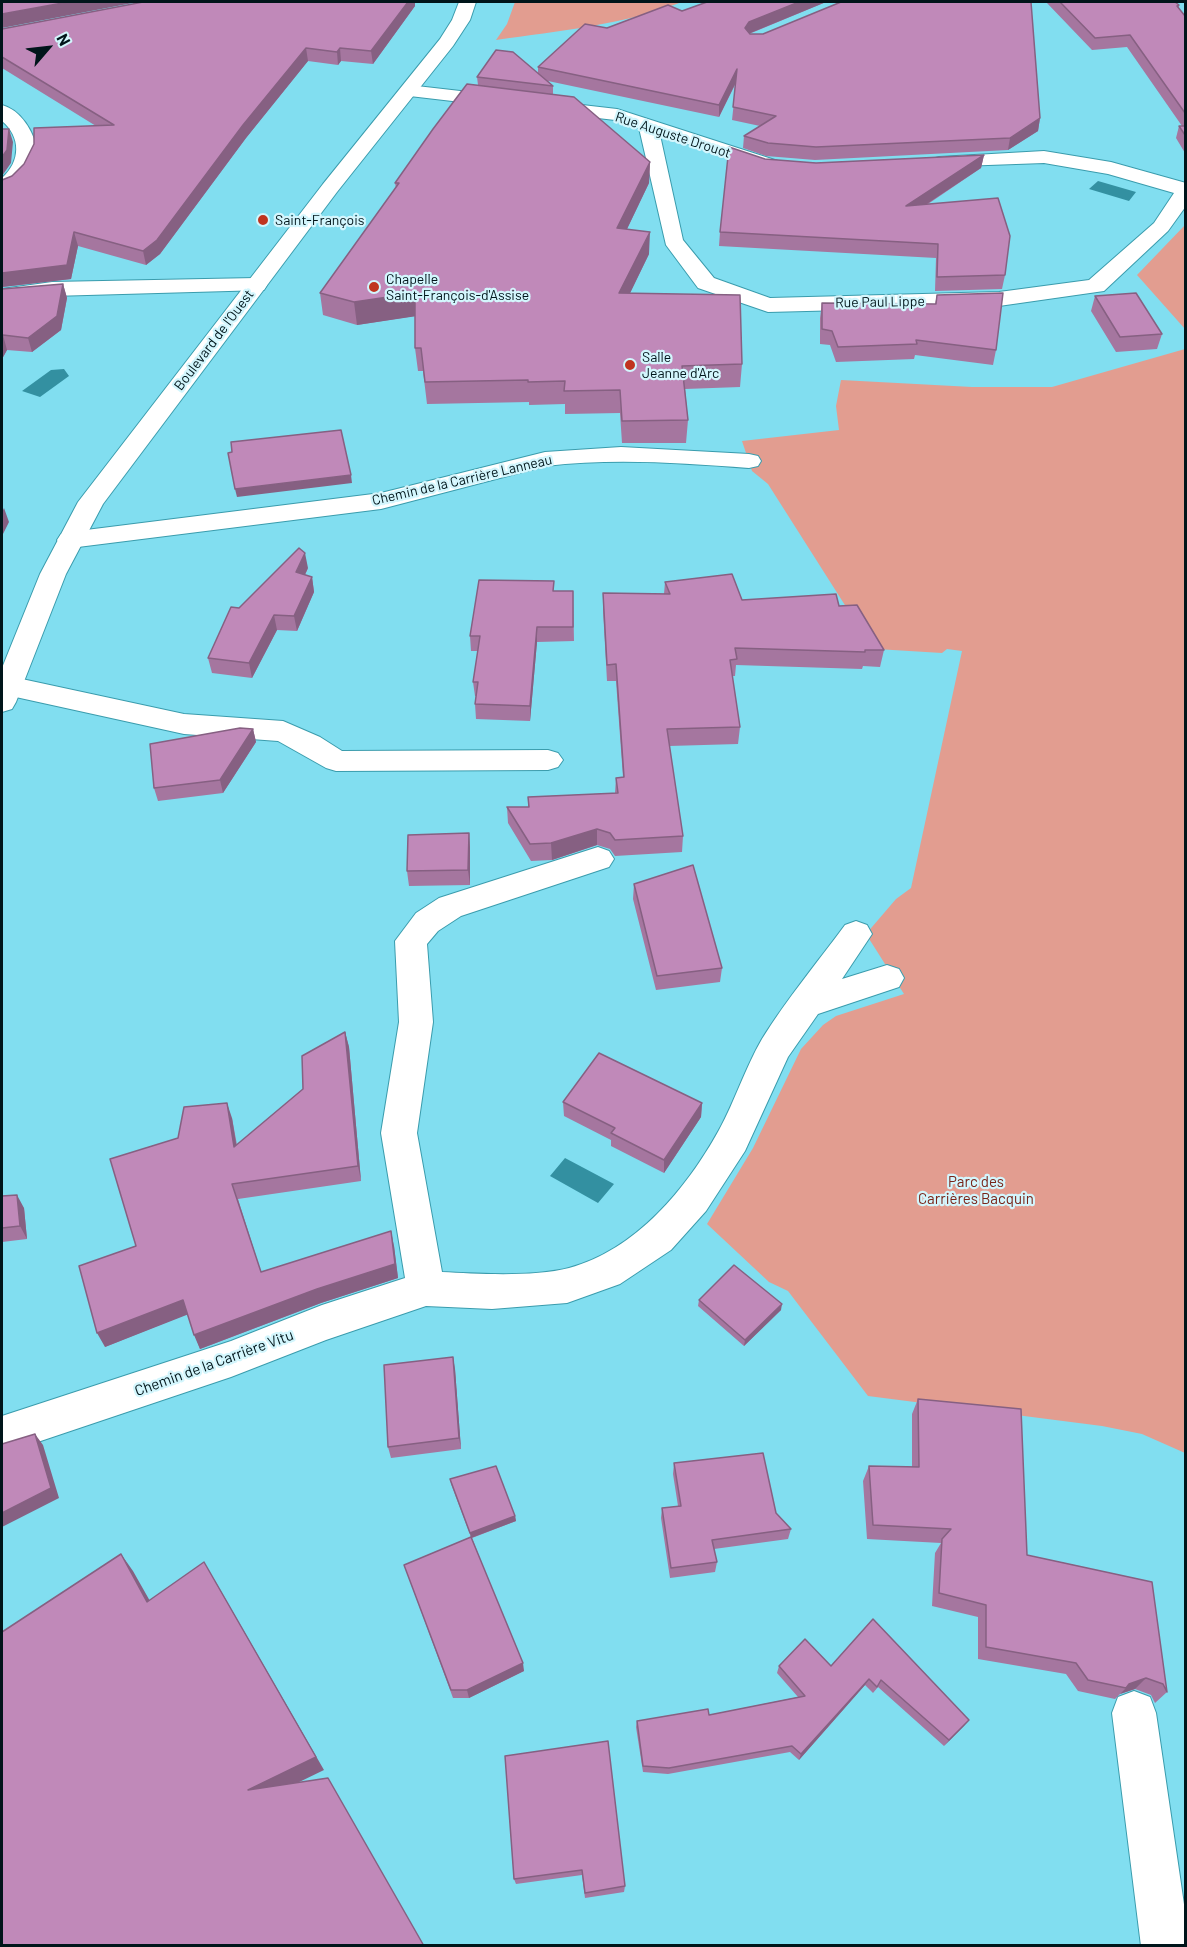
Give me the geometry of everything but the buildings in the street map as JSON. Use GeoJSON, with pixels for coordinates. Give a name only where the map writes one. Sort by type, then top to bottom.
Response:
{"type":"FeatureCollection","features":[{"type":"Feature","properties":{"kind":"street","name":"Boulevard de l'Ouest"},"geometry":{"type":"LineString","coordinates":[[5,694],[53,574],[70,540],[105,483],[256,285],[447,42],[461,20],[467,2]]}},
{"type":"Feature","properties":{"kind":"street","name":"Rue Auguste Drouot"},"geometry":{"type":"LineString","coordinates":[[408,91],[617,116],[764,164],[795,167]]}},
{"type":"Feature","properties":{"kind":"street"},"geometry":{"type":"LineString","coordinates":[[2,111],[23,133],[27,157],[22,168],[2,188]]}},
{"type":"Feature","properties":{"kind":"street","name":"Rue Paul Lippe"},"geometry":{"type":"LineString","coordinates":[[648,126],[673,241],[706,283],[768,305],[999,299],[1096,286],[1161,227],[1185,190]]}},
{"type":"Feature","properties":{"kind":"street"},"geometry":{"type":"LineString","coordinates":[[914,164],[1044,157],[1110,168],[1185,190]]}},
{"type":"Feature","properties":{"kind":"street"},"geometry":{"type":"LineString","coordinates":[[2,295],[52,289],[256,285]]}},
{"type":"Feature","properties":{"kind":"street","name":"Chemin de la Carrière Lanneau"},"geometry":{"type":"LineString","coordinates":[[70,540],[381,501],[545,459],[573,455],[661,455],[749,460]]}},
{"type":"Feature","properties":{"kind":"street"},"geometry":{"type":"LineString","coordinates":[[5,694],[184,724],[283,731],[310,744],[336,761],[548,760]]}},
{"type":"Feature","properties":{"kind":"street"},"geometry":{"type":"LineString","coordinates":[[426,1289],[399,1133],[416,1022],[411,941],[427,922],[450,907],[598,859]]}},
{"type":"Feature","properties":{"kind":"street","name":"Chemin de la Carrière Vitu"},"geometry":{"type":"LineString","coordinates":[[2,1436],[231,1359],[322,1323],[426,1289],[492,1292],[567,1286],[607,1272],[658,1238],[693,1200],[732,1140],[774,1049],[856,934]]}},
{"type":"Feature","properties":{"kind":"street"},"geometry":{"type":"LineString","coordinates":[[806,1004],[887,978]]}},
{"type":"Feature","properties":{"kind":"street"},"geometry":{"type":"LineString","coordinates":[[1134,1713],[1165,1946]]}},
{"type":"Feature","properties":{"kind":"green space"},"geometry":{"type":"Polygon","coordinates":[[[515,2],[682,2],[614,22],[496,40],[507,24],[515,2]]]}},
{"type":"Feature","properties":{"kind":"green space"},"geometry":{"type":"Polygon","coordinates":[[[1185,225],[1185,329],[1137,275],[1185,225]]]}},
{"type":"Feature","properties":{"kind":"green space","name":"Parc des Carrières Bacquin"},"geometry":{"type":"Polygon","coordinates":[[[1185,349],[1185,1453],[1142,1434],[1102,1426],[868,1396],[788,1291],[769,1282],[707,1224],[753,1148],[801,1049],[823,1025],[836,1016],[904,994],[866,934],[896,899],[911,888],[962,651],[947,649],[942,653],[860,648],[855,621],[768,484],[752,471],[742,441],[839,430],[836,406],[841,380],[972,387],[1052,387],[1185,349]]]}},
{"type":"Feature","properties":{"kind":"water"},"geometry":{"type":"Polygon","coordinates":[[[1098,181],[1136,192],[1129,201],[1089,189],[1098,181]]]}},
{"type":"Feature","properties":{"kind":"water"},"geometry":{"type":"Polygon","coordinates":[[[64,369],[69,376],[40,397],[22,391],[51,370],[64,369]]]}},
{"type":"Feature","properties":{"kind":"water"},"geometry":{"type":"Polygon","coordinates":[[[565,1158],[614,1184],[598,1203],[550,1176],[565,1158]]]}},
{"type":"Feature","properties":{"kind":"place","name":"Saint-François"},"geometry":{"type":"Point","coordinates":[263,220]}},
{"type":"Feature","properties":{"kind":"place","name":"Chapelle Saint-François-d'Assise"},"geometry":{"type":"Point","coordinates":[374,287]}},
{"type":"Feature","properties":{"kind":"place","name":"Salle Jeanne d'Arc"},"geometry":{"type":"Point","coordinates":[630,365]}}]}
